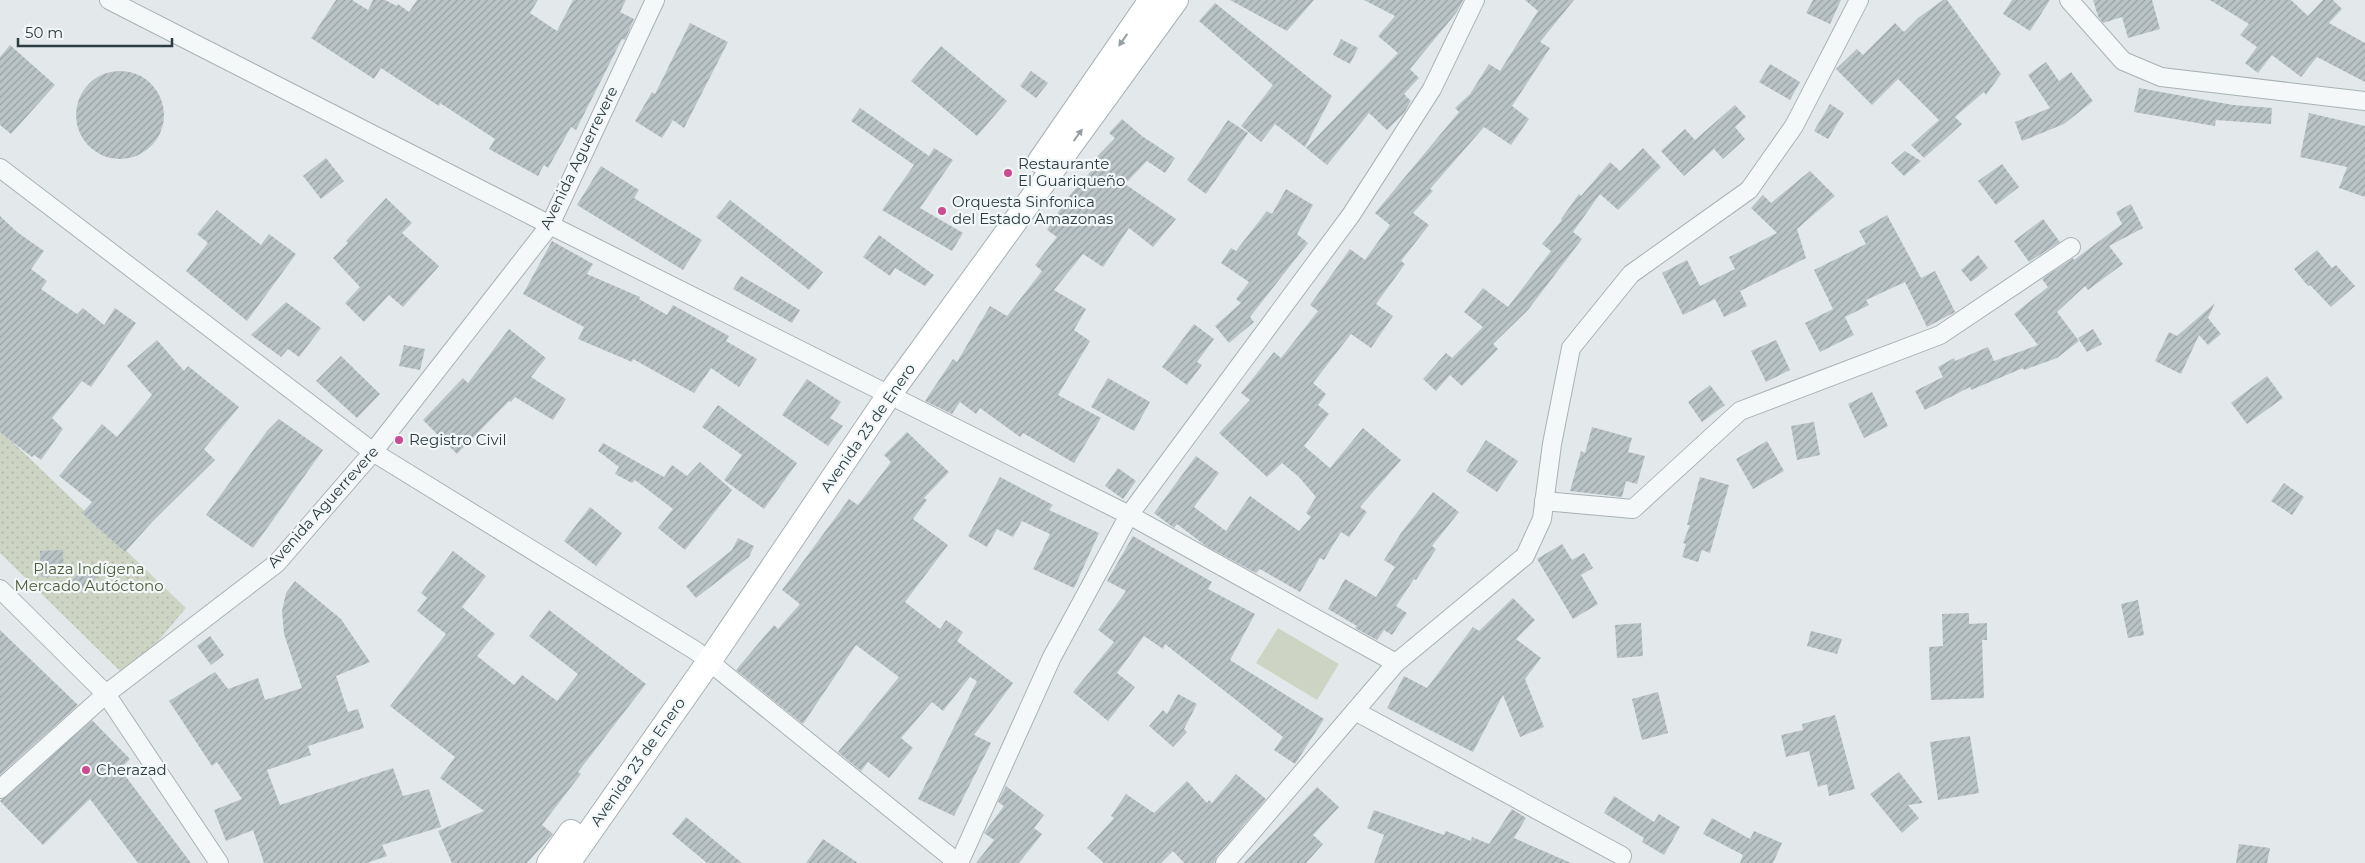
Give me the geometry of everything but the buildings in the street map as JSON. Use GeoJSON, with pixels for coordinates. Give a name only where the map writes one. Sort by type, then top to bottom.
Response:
{"type":"FeatureCollection","features":[{"type":"Feature","properties":{"kind":"main road","name":"Avenida 23 de Enero"},"geometry":{"type":"LineString","coordinates":[[568,863],[702,657],[1006,209],[1151,0]]}},
{"type":"Feature","properties":{"kind":"main road","name":"Avenida 23 de Enero"},"geometry":{"type":"LineString","coordinates":[[883,391],[1176,0]]}},
{"type":"Feature","properties":{"kind":"main road","name":"Avenida 23 de Enero"},"geometry":{"type":"LineString","coordinates":[[549,863],[702,657]]}},
{"type":"Feature","properties":{"kind":"street"},"geometry":{"type":"LineString","coordinates":[[109,0],[550,225],[1129,515],[1396,663]]}},
{"type":"Feature","properties":{"kind":"street","name":"Avenida Aguerrevere"},"geometry":{"type":"LineString","coordinates":[[0,789],[106,694],[277,563],[373,452],[550,225],[655,0]]}},
{"type":"Feature","properties":{"kind":"street"},"geometry":{"type":"LineString","coordinates":[[0,168],[373,452],[702,657],[958,863],[1052,658],[1129,515],[1351,215],[1432,89],[1475,0]]}},
{"type":"Feature","properties":{"kind":"street"},"geometry":{"type":"LineString","coordinates":[[1224,863],[1396,663],[1525,556],[1542,519],[1552,444],[1570,348],[1630,274],[1749,190],[1794,126],[1859,0]]}},
{"type":"Feature","properties":{"kind":"street"},"geometry":{"type":"LineString","coordinates":[[2069,0],[2123,61],[2161,77],[2365,101]]}},
{"type":"Feature","properties":{"kind":"street"},"geometry":{"type":"LineString","coordinates":[[1544,501],[1633,510],[1740,412],[1940,335],[2071,247]]}},
{"type":"Feature","properties":{"kind":"street"},"geometry":{"type":"LineString","coordinates":[[0,589],[106,694],[219,863]]}},
{"type":"Feature","properties":{"kind":"street"},"geometry":{"type":"LineString","coordinates":[[1355,712],[1622,856]]}},
{"type":"Feature","properties":{"kind":"green space","name":"Plaza Indígena Mercado Autóctono"},"geometry":{"type":"Polygon","coordinates":[[[0,430],[186,608],[154,646],[121,672],[0,553],[0,430]]]}},
{"type":"Feature","properties":{"kind":"green space"},"geometry":{"type":"Polygon","coordinates":[[[1278,628],[1339,664],[1317,700],[1256,663],[1278,628]]]}},
{"type":"Feature","properties":{"kind":"place","name":"Restaurante El Guariqueño"},"geometry":{"type":"Point","coordinates":[1008,173]}},
{"type":"Feature","properties":{"kind":"place","name":"Orquesta Sinfonica del Estado Amazonas"},"geometry":{"type":"Point","coordinates":[942,211]}},
{"type":"Feature","properties":{"kind":"place","name":"Registro Civil"},"geometry":{"type":"Point","coordinates":[399,440]}},
{"type":"Feature","properties":{"kind":"place","name":"Cherazad"},"geometry":{"type":"Point","coordinates":[86,770]}}]}
